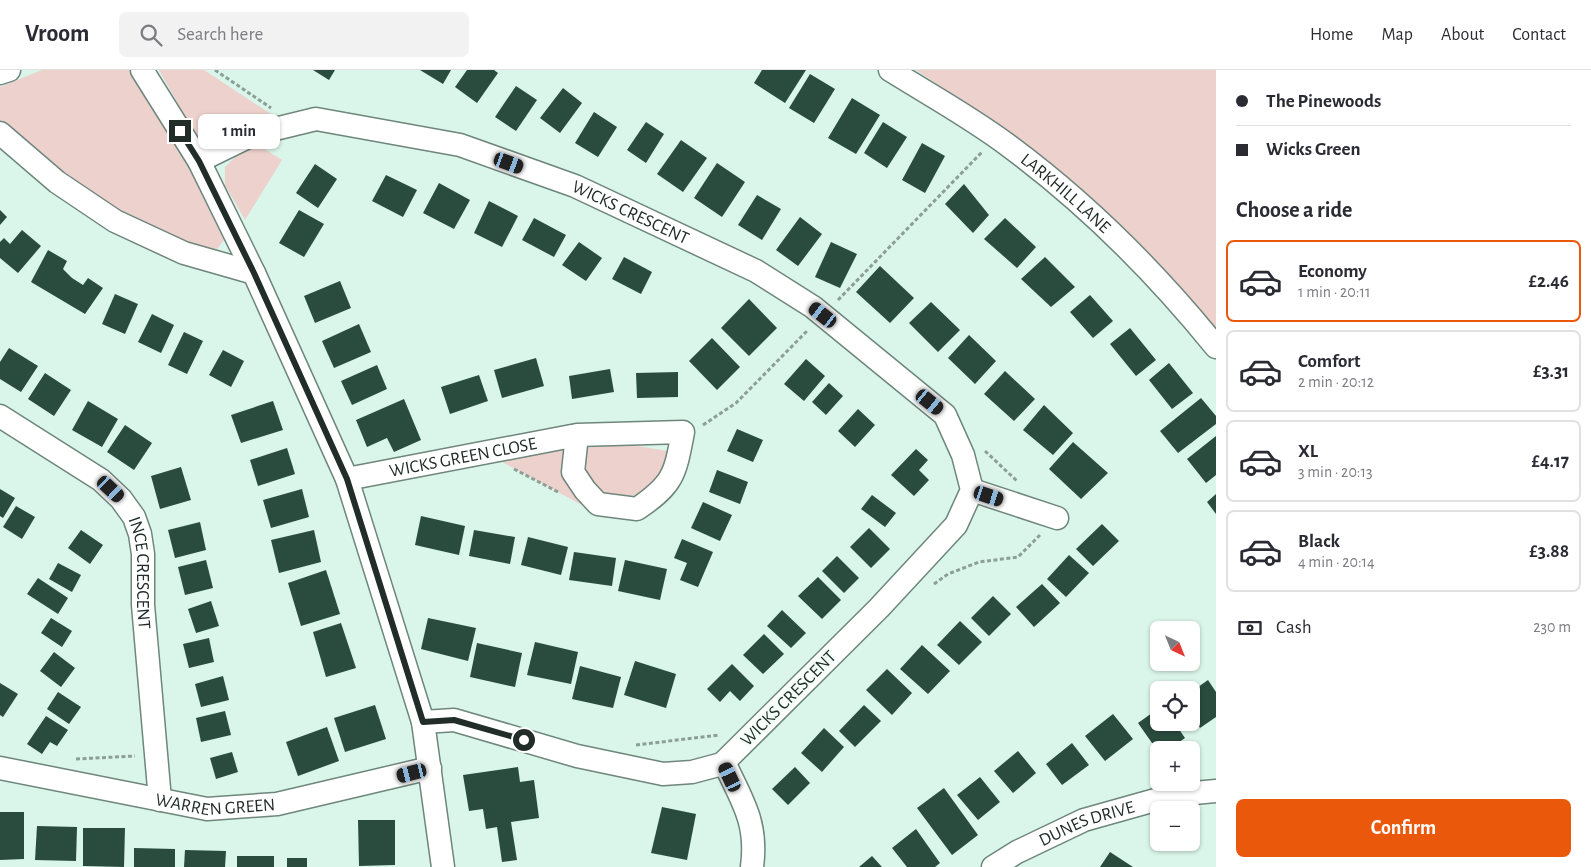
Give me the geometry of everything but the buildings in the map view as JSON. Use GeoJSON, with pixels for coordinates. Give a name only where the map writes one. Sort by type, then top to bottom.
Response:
{"type":"FeatureCollection","features":[{"type":"Feature","properties":{"kind":"street"},"geometry":{"type":"LineString","coordinates":[[0,74],[9,70]]}},
{"type":"Feature","properties":{"kind":"street"},"geometry":{"type":"LineString","coordinates":[[142,70],[199,161],[254,273],[347,479],[423,722],[442,867]]}},
{"type":"Feature","properties":{"kind":"street","name":"LARKHILL LANE"},"geometry":{"type":"LineString","coordinates":[[890,70],[996,137],[1063,189],[1153,274],[1216,347]]}},
{"type":"Feature","properties":{"kind":"street","name":"WICKS CRESCENT"},"geometry":{"type":"LineString","coordinates":[[199,161],[254,134],[316,119],[460,145],[575,186],[756,271],[823,315],[946,415],[963,455],[972,490],[956,525],[879,608],[724,762],[692,772],[663,774],[577,756],[454,720],[423,722]]}},
{"type":"Feature","properties":{"kind":"street"},"geometry":{"type":"LineString","coordinates":[[0,134],[57,182],[115,221],[184,253],[254,273]]}},
{"type":"Feature","properties":{"kind":"street","name":"INCE CRESCENT"},"geometry":{"type":"LineString","coordinates":[[0,416],[101,480],[121,498],[134,517],[140,534],[143,554],[143,604],[160,800]]}},
{"type":"Feature","properties":{"kind":"street"},"geometry":{"type":"LineString","coordinates":[[577,435],[573,472],[585,490],[598,504],[637,509],[657,495],[675,472],[683,432]]}},
{"type":"Feature","properties":{"kind":"street","name":"WICKS GREEN CLOSE"},"geometry":{"type":"LineString","coordinates":[[347,479],[577,435],[683,432]]}},
{"type":"Feature","properties":{"kind":"street"},"geometry":{"type":"LineString","coordinates":[[972,490],[1057,518]]}},
{"type":"Feature","properties":{"kind":"street"},"geometry":{"type":"LineString","coordinates":[[724,762],[752,822],[754,853],[752,867]]}},
{"type":"Feature","properties":{"kind":"street","name":"WARREN GREEN"},"geometry":{"type":"LineString","coordinates":[[0,768],[207,809],[277,804],[430,768]]}},
{"type":"Feature","properties":{"kind":"street","name":"DUNES DRIVE"},"geometry":{"type":"LineString","coordinates":[[993,867],[1017,852],[1084,820],[1173,795],[1216,791]]}},
{"type":"Feature","properties":{"kind":"path"},"geometry":{"type":"LineString","coordinates":[[215,70],[294,124]]}},
{"type":"Feature","properties":{"kind":"path"},"geometry":{"type":"LineString","coordinates":[[683,432],[706,423],[736,402],[996,137]]}},
{"type":"Feature","properties":{"kind":"path"},"geometry":{"type":"LineString","coordinates":[[980,447],[1022,486]]}},
{"type":"Feature","properties":{"kind":"path"},"geometry":{"type":"LineString","coordinates":[[484,452],[563,495]]}},
{"type":"Feature","properties":{"kind":"path"},"geometry":{"type":"LineString","coordinates":[[933,585],[948,574],[979,562],[1018,557],[1057,518]]}},
{"type":"Feature","properties":{"kind":"path"},"geometry":{"type":"LineString","coordinates":[[631,746],[722,735]]}},
{"type":"Feature","properties":{"kind":"path"},"geometry":{"type":"LineString","coordinates":[[71,759],[110,759],[156,754]]}},
{"type":"Feature","properties":{"kind":"shaded area"},"geometry":{"type":"Polygon","coordinates":[[[42,70],[133,70],[192,174],[224,240],[217,249],[205,250],[113,212],[0,123],[0,87],[42,70]]]}},
{"type":"Feature","properties":{"kind":"shaded area"},"geometry":{"type":"Polygon","coordinates":[[[159,70],[204,70],[274,116],[204,140],[193,131],[159,70]]]}},
{"type":"Feature","properties":{"kind":"shaded area"},"geometry":{"type":"Polygon","coordinates":[[[916,70],[1216,70],[1216,334],[1163,268],[1051,167],[1014,136],[916,70]]]}},
{"type":"Feature","properties":{"kind":"shaded area"},"geometry":{"type":"Polygon","coordinates":[[[258,145],[282,160],[245,220],[225,185],[225,167],[240,152],[258,145]]]}},
{"type":"Feature","properties":{"kind":"shaded area"},"geometry":{"type":"Polygon","coordinates":[[[626,444],[667,451],[663,472],[640,494],[598,504],[580,504],[493,457],[626,444]]]}},
{"type":"Feature","properties":{"kind":"route"},"geometry":{"type":"LineString","coordinates":[[180,131],[199,161],[254,273],[347,479],[423,722],[454,720],[524,740]]}}]}
